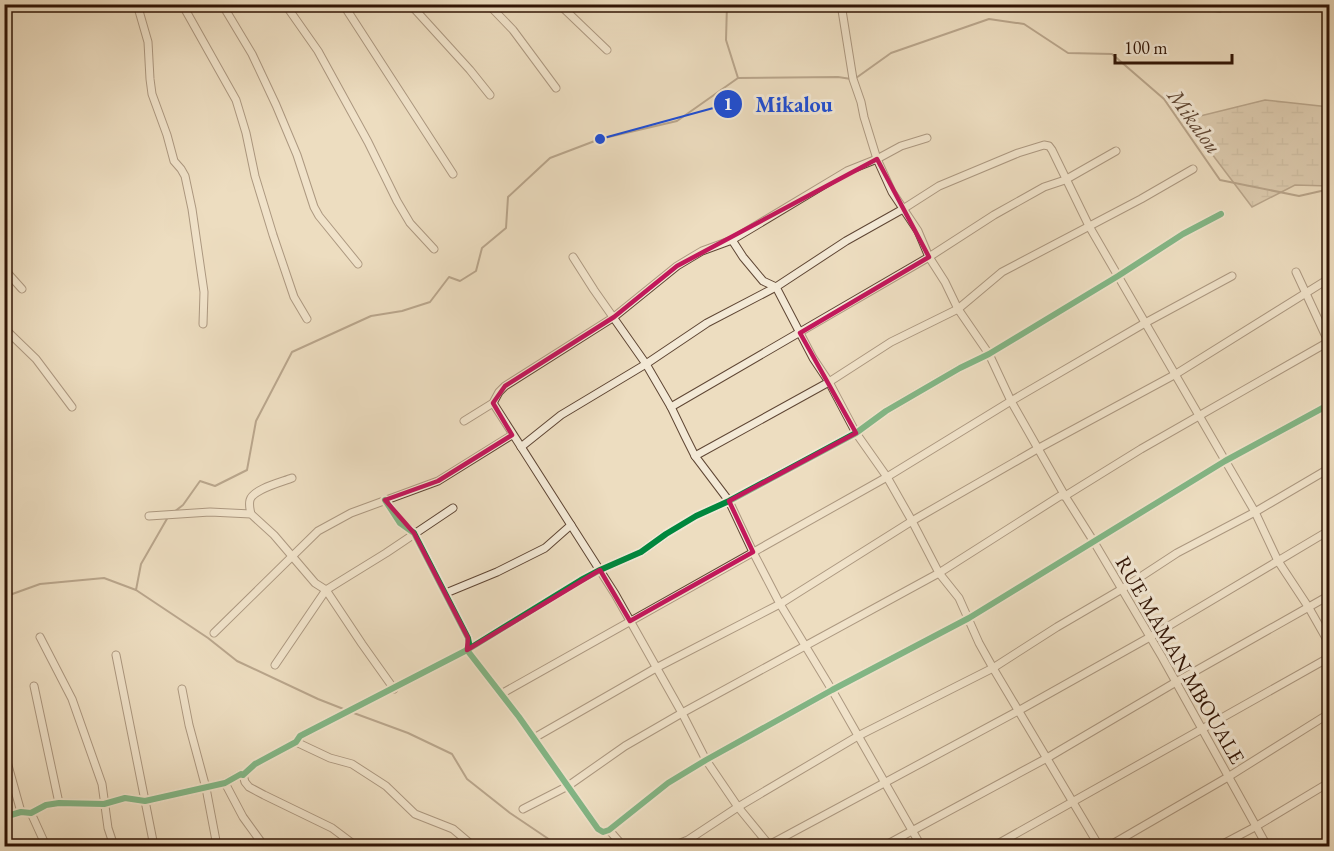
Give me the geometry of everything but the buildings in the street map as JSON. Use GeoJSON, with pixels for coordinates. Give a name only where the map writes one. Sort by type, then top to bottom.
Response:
{"type":"FeatureCollection","features":[{"type":"Feature","properties":{"kind":"street"},"geometry":{"type":"LineString","coordinates":[[137,4],[148,42],[152,94],[174,161],[184,176],[189,198],[204,292],[203,324]]}},
{"type":"Feature","properties":{"kind":"street"},"geometry":{"type":"LineString","coordinates":[[186,4],[188,15],[236,100],[273,235],[294,297],[307,319]]}},
{"type":"Feature","properties":{"kind":"street"},"geometry":{"type":"LineString","coordinates":[[222,4],[252,54],[276,105],[297,155],[314,207],[358,264]]}},
{"type":"Feature","properties":{"kind":"street"},"geometry":{"type":"LineString","coordinates":[[285,4],[318,51],[410,223],[434,249]]}},
{"type":"Feature","properties":{"kind":"street"},"geometry":{"type":"LineString","coordinates":[[344,4],[453,174]]}},
{"type":"Feature","properties":{"kind":"street"},"geometry":{"type":"LineString","coordinates":[[410,4],[490,94]]}},
{"type":"Feature","properties":{"kind":"street"},"geometry":{"type":"LineString","coordinates":[[488,4],[513,30],[556,88]]}},
{"type":"Feature","properties":{"kind":"street"},"geometry":{"type":"LineString","coordinates":[[559,4],[607,50]]}},
{"type":"Feature","properties":{"kind":"street","name":"RUE MAMAN MBOUALE"},"geometry":{"type":"LineString","coordinates":[[841,4],[853,79],[877,159],[892,192],[918,231],[929,257],[958,309],[989,354],[1011,401],[1176,682],[1267,846]]}},
{"type":"Feature","properties":{"kind":"street"},"geometry":{"type":"LineString","coordinates":[[1180,4],[1220,8],[1226,4]]}},
{"type":"Feature","properties":{"kind":"street"},"geometry":{"type":"LineString","coordinates":[[464,421],[493,403],[505,386],[614,316],[676,266],[702,251],[732,240],[847,171],[901,146],[927,138]]}},
{"type":"Feature","properties":{"kind":"street"},"geometry":{"type":"LineString","coordinates":[[521,447],[561,415],[646,364],[707,323],[776,287],[846,241],[939,186],[1018,153],[1044,145],[1049,146],[1089,226],[1256,512],[1278,561],[1309,608],[1329,645]]}},
{"type":"Feature","properties":{"kind":"street"},"geometry":{"type":"LineString","coordinates":[[671,407],[929,257],[994,215],[1044,188],[1065,180],[1116,151]]}},
{"type":"Feature","properties":{"kind":"street"},"geometry":{"type":"LineString","coordinates":[[695,456],[829,382],[891,342],[958,309],[1002,272],[1193,169]]}},
{"type":"Feature","properties":{"kind":"street"},"geometry":{"type":"LineString","coordinates":[[4,817],[21,812],[31,813],[46,805],[59,803],[104,804],[125,798],[145,801],[225,783],[243,775],[255,764],[296,742],[300,736],[467,650],[600,570],[641,552],[696,516],[729,501],[856,433],[886,411],[989,354],[1183,234],[1221,214]]}},
{"type":"Feature","properties":{"kind":"street"},"geometry":{"type":"LineString","coordinates":[[732,240],[764,281],[776,287],[856,433],[887,477],[939,573],[959,598],[993,668],[1099,846]]}},
{"type":"Feature","properties":{"kind":"street"},"geometry":{"type":"LineString","coordinates":[[573,256],[646,364],[671,407],[695,456],[729,501],[780,604],[921,846]]}},
{"type":"Feature","properties":{"kind":"street"},"geometry":{"type":"LineString","coordinates":[[4,269],[22,289]]}},
{"type":"Feature","properties":{"kind":"street"},"geometry":{"type":"LineString","coordinates":[[523,809],[568,786],[625,746],[682,713],[939,573],[1060,496],[1065,496],[1141,448],[1329,342],[1296,272]]}},
{"type":"Feature","properties":{"kind":"street"},"geometry":{"type":"LineString","coordinates":[[501,694],[887,477],[1011,401],[1145,323],[1232,276]]}},
{"type":"Feature","properties":{"kind":"street"},"geometry":{"type":"LineString","coordinates":[[534,738],[656,668],[780,604],[912,521],[1039,448],[1176,374],[1329,278]]}},
{"type":"Feature","properties":{"kind":"street"},"geometry":{"type":"LineString","coordinates":[[4,328],[36,359],[72,407]]}},
{"type":"Feature","properties":{"kind":"street"},"geometry":{"type":"LineString","coordinates":[[493,403],[600,570],[682,713],[706,760],[768,846],[1150,637],[1329,530]]}},
{"type":"Feature","properties":{"kind":"street"},"geometry":{"type":"LineString","coordinates":[[467,650],[519,717],[598,829],[603,832],[609,830],[668,783],[706,760],[969,618],[1225,461],[1329,404]]}},
{"type":"Feature","properties":{"kind":"street"},"geometry":{"type":"LineString","coordinates":[[214,633],[318,531],[338,519],[438,482],[512,435]]}},
{"type":"Feature","properties":{"kind":"street"},"geometry":{"type":"LineString","coordinates":[[673,846],[688,840],[738,807],[858,736],[993,668],[1057,627],[1122,590],[1177,553],[1256,512],[1329,468]]}},
{"type":"Feature","properties":{"kind":"street"},"geometry":{"type":"LineString","coordinates":[[250,514],[250,497],[256,492],[292,478]]}},
{"type":"Feature","properties":{"kind":"street"},"geometry":{"type":"LineString","coordinates":[[385,500],[400,523],[414,533],[468,638],[467,650]]}},
{"type":"Feature","properties":{"kind":"street"},"geometry":{"type":"LineString","coordinates":[[275,665],[326,590],[453,508]]}},
{"type":"Feature","properties":{"kind":"street"},"geometry":{"type":"LineString","coordinates":[[149,516],[210,512],[250,514],[274,535],[315,582],[326,590],[394,688]]}},
{"type":"Feature","properties":{"kind":"street"},"geometry":{"type":"LineString","coordinates":[[446,593],[497,572],[544,548],[571,525]]}},
{"type":"Feature","properties":{"kind":"street"},"geometry":{"type":"LineString","coordinates":[[884,846],[1047,758],[1329,595]]}},
{"type":"Feature","properties":{"kind":"street"},"geometry":{"type":"LineString","coordinates":[[40,638],[72,699],[102,784],[108,828],[114,846]]}},
{"type":"Feature","properties":{"kind":"street"},"geometry":{"type":"LineString","coordinates":[[116,655],[134,736],[154,846]]}},
{"type":"Feature","properties":{"kind":"street"},"geometry":{"type":"LineString","coordinates":[[994,846],[1329,657]]}},
{"type":"Feature","properties":{"kind":"street"},"geometry":{"type":"LineString","coordinates":[[34,686],[59,803]]}},
{"type":"Feature","properties":{"kind":"street"},"geometry":{"type":"LineString","coordinates":[[182,689],[206,788],[217,846]]}},
{"type":"Feature","properties":{"kind":"street"},"geometry":{"type":"LineString","coordinates":[[1109,846],[1228,777],[1329,713]]}},
{"type":"Feature","properties":{"kind":"street"},"geometry":{"type":"LineString","coordinates":[[296,742],[330,758],[352,765],[386,786],[415,814],[453,829],[473,846]]}},
{"type":"Feature","properties":{"kind":"street"},"geometry":{"type":"LineString","coordinates":[[4,751],[21,812]]}},
{"type":"Feature","properties":{"kind":"street"},"geometry":{"type":"LineString","coordinates":[[243,775],[249,787],[332,828],[356,846]]}},
{"type":"Feature","properties":{"kind":"street"},"geometry":{"type":"LineString","coordinates":[[225,783],[243,818],[264,846]]}},
{"type":"Feature","properties":{"kind":"street"},"geometry":{"type":"LineString","coordinates":[[1219,846],[1329,783]]}},
{"type":"Feature","properties":{"kind":"street"},"geometry":{"type":"LineString","coordinates":[[31,813],[46,846]]}},
{"type":"Feature","properties":{"kind":"street"},"geometry":{"type":"LineString","coordinates":[[609,830],[623,846]]}},
{"type":"Feature","properties":{"kind":"highlighted area"},"geometry":{"type":"Polygon","coordinates":[[[877,159],[929,257],[800,333],[856,433],[729,501],[753,552],[630,621],[600,570],[467,650],[468,638],[414,533],[385,500],[438,481],[512,435],[493,403],[505,386],[614,317],[677,266],[877,159]]]}},
{"type":"Feature","properties":{"kind":"green space"},"geometry":{"type":"Polygon","coordinates":[[[1265,100],[1329,107],[1329,186],[1295,185],[1252,207],[1212,154],[1192,118],[1265,100]]]}},
{"type":"Feature","properties":{"kind":"waterway"},"geometry":{"type":"LineString","coordinates":[[727,4],[726,40],[738,78]]}},
{"type":"Feature","properties":{"kind":"waterway","name":"Mikalou"},"geometry":{"type":"LineString","coordinates":[[856,78],[891,53],[989,19],[1024,24],[1068,53],[1112,54],[1164,99],[1220,180],[1299,196],[1330,189]]}},
{"type":"Feature","properties":{"kind":"waterway","name":"Mikalou"},"geometry":{"type":"LineString","coordinates":[[174,512],[183,505],[200,481],[215,486],[247,470],[256,421],[292,352],[371,316],[402,311],[430,302],[449,277],[460,281],[476,271],[482,248],[506,228],[508,197],[550,158],[600,139],[677,121],[738,78],[838,77],[851,79]]}},
{"type":"Feature","properties":{"kind":"waterway","name":"Mikalou"},"geometry":{"type":"LineString","coordinates":[[4,597],[40,584],[104,578],[136,590],[141,564],[168,517]]}},
{"type":"Feature","properties":{"kind":"waterway"},"geometry":{"type":"LineString","coordinates":[[136,590],[208,638],[237,661],[346,710]]}},
{"type":"Feature","properties":{"kind":"waterway"},"geometry":{"type":"LineString","coordinates":[[351,712],[408,733],[452,754],[467,779],[510,813],[559,846]]}},
{"type":"Feature","properties":{"kind":"cycle path"},"geometry":{"type":"LineString","coordinates":[[4,817],[21,812],[31,813],[46,805],[59,803],[104,804],[125,798],[145,801],[225,783],[243,775],[255,764],[296,742],[300,736],[467,650],[581,580],[641,552],[696,516],[729,501],[856,433],[886,411],[989,354],[1183,234],[1221,214]]}},
{"type":"Feature","properties":{"kind":"cycle path"},"geometry":{"type":"LineString","coordinates":[[385,500],[400,523],[414,533],[468,638],[467,650],[519,717],[598,829],[603,832],[609,830],[668,783],[706,760],[969,618],[1225,461],[1330,404]]}},
{"type":"Feature","properties":{"kind":"place","name":"Mikalou"},"geometry":{"type":"Point","coordinates":[600,139]}}]}
